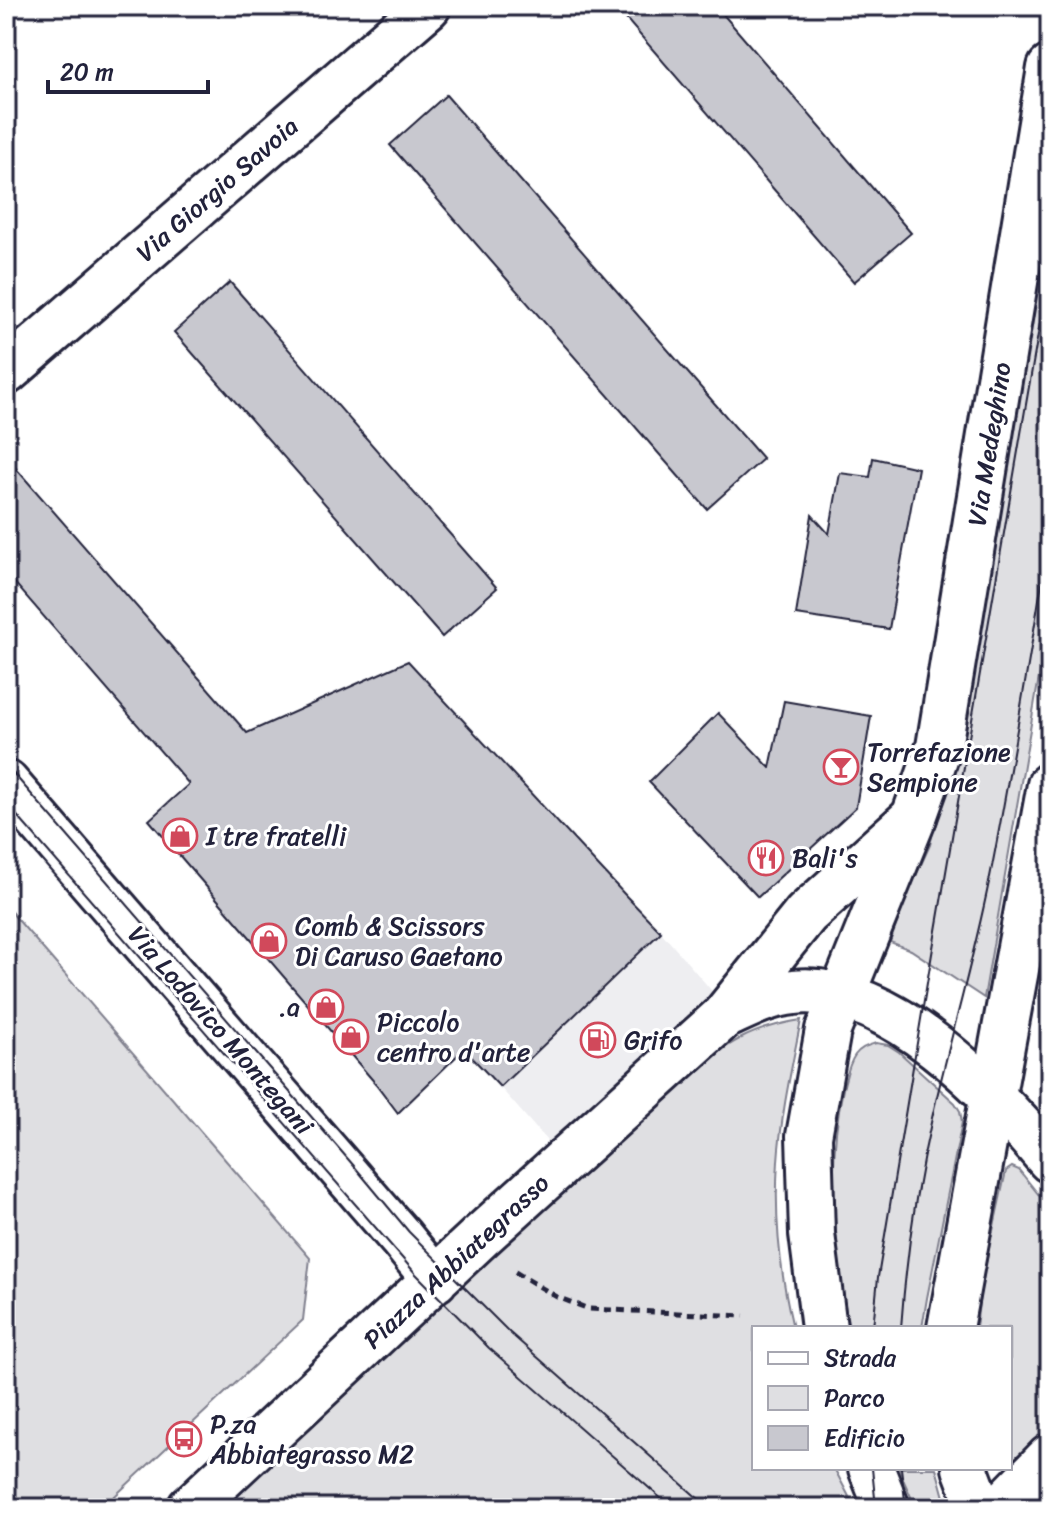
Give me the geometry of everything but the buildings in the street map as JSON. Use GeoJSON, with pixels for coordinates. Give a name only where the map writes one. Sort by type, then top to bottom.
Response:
{"type":"FeatureCollection","features":[{"type":"Feature","properties":{"kind":"street","name":"Via Giorgio Savoia"},"geometry":{"type":"LineString","coordinates":[[6,372],[428,6]]}},
{"type":"Feature","properties":{"kind":"street","name":"Via Medeghino"},"geometry":{"type":"LineString","coordinates":[[914,817],[939,747],[1050,68]]}},
{"type":"Feature","properties":{"kind":"street","name":"Via Lodovico Montegani"},"geometry":{"type":"LineString","coordinates":[[6,783],[435,1280]]}},
{"type":"Feature","properties":{"kind":"street"},"geometry":{"type":"LineString","coordinates":[[950,1326],[1050,785]]}},
{"type":"Feature","properties":{"kind":"street"},"geometry":{"type":"LineString","coordinates":[[824,1326],[812,1234],[809,1136],[828,1030],[914,817]]}},
{"type":"Feature","properties":{"kind":"street","name":"Piazza Abbiategrasso"},"geometry":{"type":"LineString","coordinates":[[190,1508],[723,1017],[806,914],[914,817]]}},
{"type":"Feature","properties":{"kind":"street","name":"Piazza Abbiategrasso"},"geometry":{"type":"LineString","coordinates":[[723,1017],[759,1000],[793,992],[843,996],[877,1009],[919,1034],[992,1098],[1050,1160]]}},
{"type":"Feature","properties":{"kind":"street"},"geometry":{"type":"LineString","coordinates":[[1000,1508],[1050,1457]]}},
{"type":"Feature","properties":{"kind":"street"},"geometry":{"type":"LineString","coordinates":[[872,1470],[887,1508]]}},
{"type":"Feature","properties":{"kind":"street"},"geometry":{"type":"LineString","coordinates":[[966,1470],[980,1508]]}},
{"type":"Feature","properties":{"kind":"path"},"geometry":{"type":"LineString","coordinates":[[510,1267],[518,1275],[557,1297],[589,1309],[744,1316]]}},
{"type":"Feature","properties":{"kind":"shaded area"},"geometry":{"type":"Polygon","coordinates":[[[408,661],[661,932],[718,998],[554,1149],[206,751],[408,661]]]}},
{"type":"Feature","properties":{"kind":"green space"},"geometry":{"type":"Polygon","coordinates":[[[1050,171],[1050,613],[984,998],[911,950],[890,942],[930,845],[952,753],[1050,171]]]}},
{"type":"Feature","properties":{"kind":"green space"},"geometry":{"type":"Polygon","coordinates":[[[6,906],[310,1258],[303,1320],[102,1508],[6,1508],[6,906]]]}},
{"type":"Feature","properties":{"kind":"green space"},"geometry":{"type":"Polygon","coordinates":[[[801,1020],[787,1090],[777,1182],[779,1245],[793,1326],[752,1326],[752,1470],[835,1470],[855,1508],[217,1508],[686,1077],[739,1040],[783,1023],[801,1020]]]}},
{"type":"Feature","properties":{"kind":"green space"},"geometry":{"type":"Polygon","coordinates":[[[876,1043],[888,1045],[899,1052],[960,1111],[962,1122],[922,1326],[849,1326],[836,1239],[835,1147],[843,1089],[853,1059],[862,1048],[876,1043]]]}},
{"type":"Feature","properties":{"kind":"green space"},"geometry":{"type":"Polygon","coordinates":[[[1012,1167],[1019,1170],[1050,1209],[1050,1426],[1012,1461],[1012,1326],[976,1326],[981,1286],[1006,1171],[1012,1167]]]}},
{"type":"Feature","properties":{"kind":"green space"},"geometry":{"type":"Polygon","coordinates":[[[899,1470],[937,1470],[947,1508],[916,1508],[899,1470]]]}},
{"type":"Feature","properties":{"kind":"tram line"},"geometry":{"type":"LineString","coordinates":[[873,1326],[878,1277],[1050,264]]}},
{"type":"Feature","properties":{"kind":"tram line"},"geometry":{"type":"LineString","coordinates":[[901,1326],[921,1170],[989,882],[1050,535]]}},
{"type":"Feature","properties":{"kind":"tram line"},"geometry":{"type":"LineString","coordinates":[[6,765],[409,1232],[510,1333],[709,1508]]}},
{"type":"Feature","properties":{"kind":"tram line"},"geometry":{"type":"LineString","coordinates":[[6,803],[416,1274],[489,1348],[672,1508]]}},
{"type":"Feature","properties":{"kind":"tram line"},"geometry":{"type":"LineString","coordinates":[[872,1470],[876,1508]]}},
{"type":"Feature","properties":{"kind":"tram line"},"geometry":{"type":"LineString","coordinates":[[901,1470],[906,1508]]}},
{"type":"Feature","properties":{"kind":"place","name":"Torrefazione Sempione"},"geometry":{"type":"Point","coordinates":[841,767]}},
{"type":"Feature","properties":{"kind":"place","name":"I tre fratelli"},"geometry":{"type":"Point","coordinates":[180,836]}},
{"type":"Feature","properties":{"kind":"place","name":"Bali's"},"geometry":{"type":"Point","coordinates":[766,858]}},
{"type":"Feature","properties":{"kind":"place","name":"Comb & Scissors Di Caruso Gaetano"},"geometry":{"type":"Point","coordinates":[269,941]}},
{"type":"Feature","properties":{"kind":"place","name":".a"},"geometry":{"type":"Point","coordinates":[326,1007]}},
{"type":"Feature","properties":{"kind":"place","name":"Piccolo centro d'arte"},"geometry":{"type":"Point","coordinates":[351,1037]}},
{"type":"Feature","properties":{"kind":"place","name":"Grifo"},"geometry":{"type":"Point","coordinates":[598,1040]}},
{"type":"Feature","properties":{"kind":"place","name":"P.za Abbiategrasso M2"},"geometry":{"type":"Point","coordinates":[184,1439]}}]}
